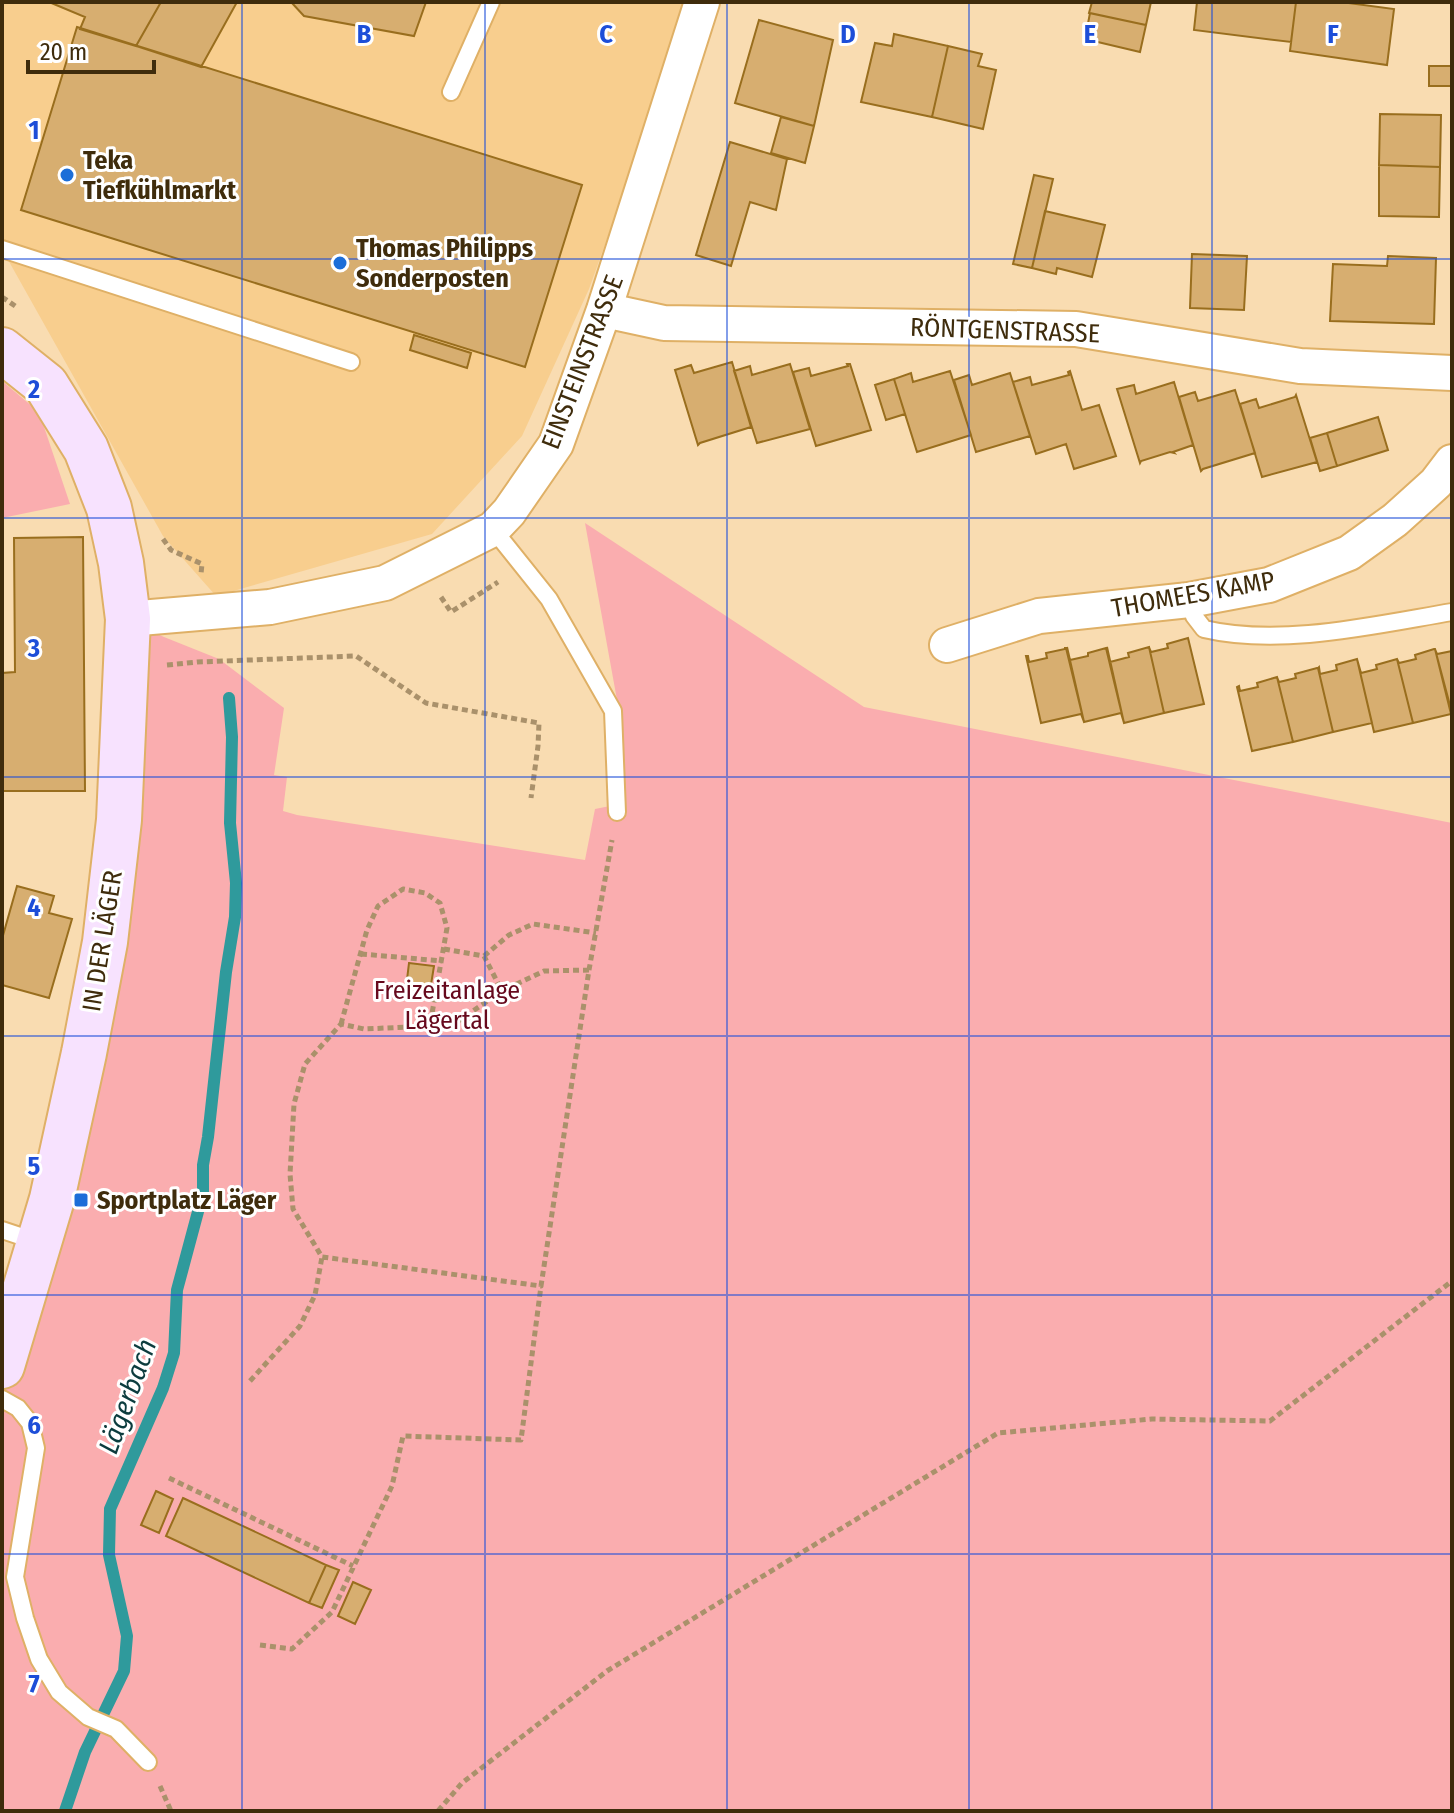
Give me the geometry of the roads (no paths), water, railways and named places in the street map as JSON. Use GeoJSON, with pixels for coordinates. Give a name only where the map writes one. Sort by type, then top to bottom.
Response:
{"type":"FeatureCollection","features":[{"type":"Feature","properties":{"kind":"main road","name":"IN DER LÄGER"},"geometry":{"type":"LineString","coordinates":[[2,350],[46,385],[86,449],[109,508],[121,563],[128,619],[119,820],[105,942],[52,1199],[21,1236],[2,1366]]}},
{"type":"Feature","properties":{"kind":"street","name":"EINSTEINSTRASSE"},"geometry":{"type":"LineString","coordinates":[[128,619],[270,607],[385,583],[493,529],[509,512],[556,444],[604,310],[702,2]]}},
{"type":"Feature","properties":{"kind":"street","name":"RÖNTGENSTRASSE"},"geometry":{"type":"LineString","coordinates":[[604,310],[664,323],[1076,329],[1300,366],[1452,373]]}},
{"type":"Feature","properties":{"kind":"street","name":"THOMEES KAMP"},"geometry":{"type":"LineString","coordinates":[[947,645],[1039,616],[1189,600],[1269,585],[1349,553],[1395,520],[1436,483],[1452,462]]}},
{"type":"Feature","properties":{"kind":"lane"},"geometry":{"type":"LineString","coordinates":[[451,92],[491,2]]}},
{"type":"Feature","properties":{"kind":"lane"},"geometry":{"type":"LineString","coordinates":[[2,249],[351,362]]}},
{"type":"Feature","properties":{"kind":"lane"},"geometry":{"type":"LineString","coordinates":[[493,529],[549,599],[613,711],[617,812]]}},
{"type":"Feature","properties":{"kind":"lane"},"geometry":{"type":"LineString","coordinates":[[1189,600],[1194,616],[1204,629],[1230,635],[1348,630],[1452,612]]}},
{"type":"Feature","properties":{"kind":"lane"},"geometry":{"type":"LineString","coordinates":[[2,1399],[18,1408],[30,1423],[36,1448],[15,1577],[39,1659],[59,1692],[88,1717],[116,1729],[148,1762]]}},
{"type":"Feature","properties":{"kind":"waterway","name":"Lägerbach"},"geometry":{"type":"LineString","coordinates":[[65,1811],[85,1752],[124,1671],[127,1636],[109,1555],[110,1509],[163,1388],[174,1353],[177,1290],[203,1193],[203,1165],[235,917],[236,883],[230,823],[232,737],[229,698]]}},
{"type":"Feature","properties":{"kind":"place","name":"Teka Tiefkühlmarkt"},"geometry":{"type":"Point","coordinates":[67,175]}},
{"type":"Feature","properties":{"kind":"place","name":"Thomas Philipps Sonderposten"},"geometry":{"type":"Point","coordinates":[340,263]}},
{"type":"Feature","properties":{"kind":"place","name":"Sportplatz Läger"},"geometry":{"type":"Point","coordinates":[81,1200]}},
{"type":"Feature","properties":{"kind":"park label","name":"Freizeitanlage Lägertal"},"geometry":{"type":"Point","coordinates":[447,1005]}}]}
